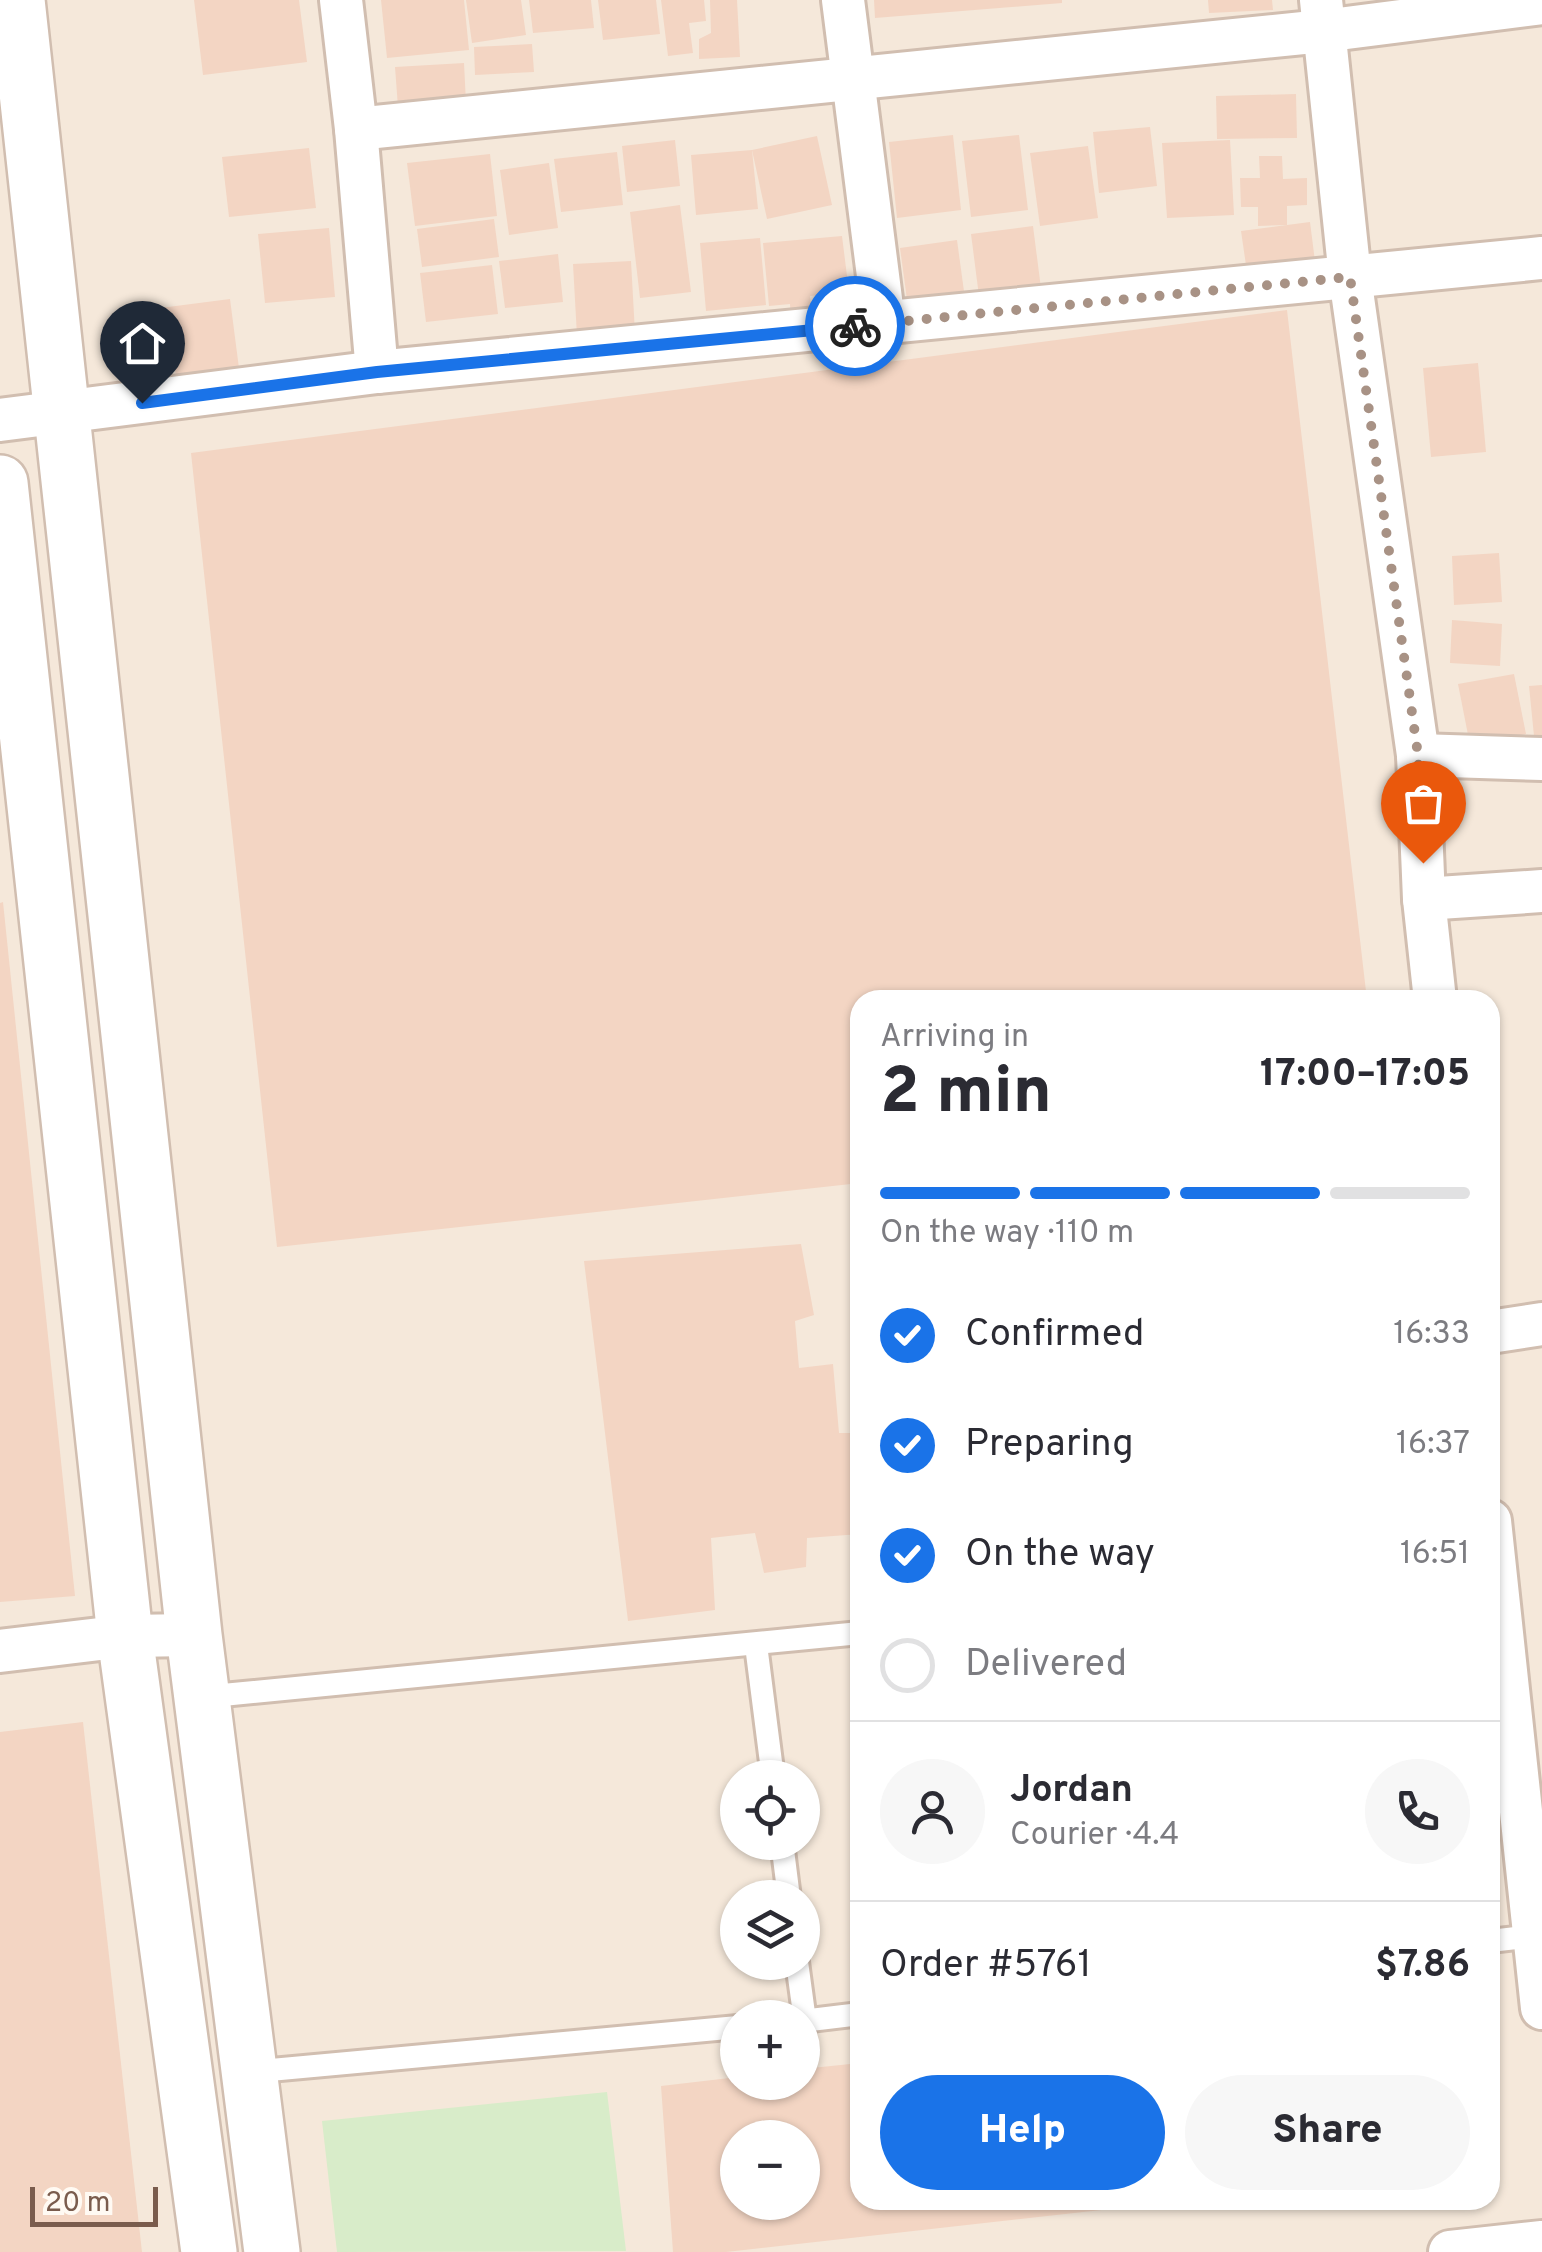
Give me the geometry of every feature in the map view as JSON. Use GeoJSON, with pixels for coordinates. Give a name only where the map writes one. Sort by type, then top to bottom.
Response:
{"type":"FeatureCollection","features":[{"type":"Feature","properties":{"kind":"street"},"geometry":{"type":"LineString","coordinates":[[16,0],[194,1636],[272,2252]]}},
{"type":"Feature","properties":{"kind":"street"},"geometry":{"type":"LineString","coordinates":[[341,0],[377,372]]}},
{"type":"Feature","properties":{"kind":"street"},"geometry":{"type":"LineString","coordinates":[[843,0],[884,323]]}},
{"type":"Feature","properties":{"kind":"street"},"geometry":{"type":"LineString","coordinates":[[356,129],[854,80],[1322,16],[1542,3]]}},
{"type":"Feature","properties":{"kind":"street"},"geometry":{"type":"LineString","coordinates":[[1322,16],[1350,277],[1418,755],[1424,899],[1435,990]]}},
{"type":"Feature","properties":{"kind":"street"},"geometry":{"type":"LineString","coordinates":[[0,420],[377,372],[1542,258]]}},
{"type":"Feature","properties":{"kind":"street"},"geometry":{"type":"LineString","coordinates":[[0,483],[125,1636],[209,2252]]}},
{"type":"Feature","properties":{"kind":"street"},"geometry":{"type":"LineString","coordinates":[[1418,755],[1542,759]]}},
{"type":"Feature","properties":{"kind":"street"},"geometry":{"type":"LineString","coordinates":[[1424,899],[1542,891]]}},
{"type":"Feature","properties":{"kind":"street"},"geometry":{"type":"LineString","coordinates":[[1500,1330],[1542,1324]]}},
{"type":"Feature","properties":{"kind":"street"},"geometry":{"type":"LineString","coordinates":[[1500,1630],[1538,1936],[1542,2008]]}},
{"type":"Feature","properties":{"kind":"street"},"geometry":{"type":"LineString","coordinates":[[0,1650],[125,1636],[194,1636]]}},
{"type":"Feature","properties":{"kind":"street"},"geometry":{"type":"LineString","coordinates":[[1450,2252],[1542,2242]]}},
{"type":"Feature","properties":{"kind":"lane"},"geometry":{"type":"LineString","coordinates":[[202,1697],[850,1634]]}},
{"type":"Feature","properties":{"kind":"lane"},"geometry":{"type":"LineString","coordinates":[[756,1644],[771,1760]]}},
{"type":"Feature","properties":{"kind":"lane"},"geometry":{"type":"LineString","coordinates":[[1500,1940],[1538,1936]]}},
{"type":"Feature","properties":{"kind":"lane"},"geometry":{"type":"LineString","coordinates":[[820,2019],[850,2015]]}},
{"type":"Feature","properties":{"kind":"lane"},"geometry":{"type":"LineString","coordinates":[[248,2072],[720,2029]]}},
{"type":"Feature","properties":{"kind":"shaded area"},"geometry":{"type":"Polygon","coordinates":[[[0,0],[1542,0],[1542,2252],[0,2252],[0,0]]]}},
{"type":"Feature","properties":{"kind":"green space"},"geometry":{"type":"Polygon","coordinates":[[[607,2092],[626,2251],[337,2252],[322,2121],[607,2092]]]}},
{"type":"Feature","properties":{"kind":"building"},"geometry":{"type":"Polygon","coordinates":[[[194,0],[299,0],[307,62],[203,75],[194,0]]]}},
{"type":"Feature","properties":{"kind":"building"},"geometry":{"type":"Polygon","coordinates":[[[381,0],[464,0],[469,50],[387,58],[381,0]]]}},
{"type":"Feature","properties":{"kind":"building"},"geometry":{"type":"Polygon","coordinates":[[[466,0],[521,0],[526,35],[472,43],[466,0]]]}},
{"type":"Feature","properties":{"kind":"building"},"geometry":{"type":"Polygon","coordinates":[[[529,0],[591,0],[594,28],[533,33],[529,0]]]}},
{"type":"Feature","properties":{"kind":"building"},"geometry":{"type":"Polygon","coordinates":[[[598,0],[656,0],[660,34],[603,40],[598,0]]]}},
{"type":"Feature","properties":{"kind":"building"},"geometry":{"type":"Polygon","coordinates":[[[661,0],[704,0],[706,21],[689,23],[693,53],[668,56],[661,0]]]}},
{"type":"Feature","properties":{"kind":"building"},"geometry":{"type":"Polygon","coordinates":[[[710,0],[737,0],[740,57],[699,59],[699,39],[711,33],[710,0]]]}},
{"type":"Feature","properties":{"kind":"building"},"geometry":{"type":"Polygon","coordinates":[[[874,0],[1062,0],[1062,3],[875,18],[874,0]]]}},
{"type":"Feature","properties":{"kind":"building"},"geometry":{"type":"Polygon","coordinates":[[[1208,0],[1272,0],[1273,10],[1209,13],[1208,0]]]}},
{"type":"Feature","properties":{"kind":"building"},"geometry":{"type":"Polygon","coordinates":[[[532,44],[534,72],[475,75],[474,47],[532,44]]]}},
{"type":"Feature","properties":{"kind":"building"},"geometry":{"type":"Polygon","coordinates":[[[464,63],[466,103],[398,107],[395,67],[464,63]]]}},
{"type":"Feature","properties":{"kind":"building"},"geometry":{"type":"Polygon","coordinates":[[[1296,94],[1297,138],[1217,139],[1216,96],[1296,94]]]}},
{"type":"Feature","properties":{"kind":"building"},"geometry":{"type":"Polygon","coordinates":[[[1150,127],[1157,186],[1099,193],[1093,132],[1150,127]]]}},
{"type":"Feature","properties":{"kind":"building"},"geometry":{"type":"Polygon","coordinates":[[[953,135],[961,210],[897,218],[889,142],[953,135]]]}},
{"type":"Feature","properties":{"kind":"building"},"geometry":{"type":"Polygon","coordinates":[[[1019,135],[1028,210],[971,217],[962,141],[1019,135]]]}},
{"type":"Feature","properties":{"kind":"building"},"geometry":{"type":"Polygon","coordinates":[[[817,136],[832,205],[767,219],[752,150],[817,136]]]}},
{"type":"Feature","properties":{"kind":"building"},"geometry":{"type":"Polygon","coordinates":[[[675,140],[680,186],[627,192],[622,146],[675,140]]]}},
{"type":"Feature","properties":{"kind":"building"},"geometry":{"type":"Polygon","coordinates":[[[1230,140],[1234,215],[1167,218],[1162,143],[1230,140]]]}},
{"type":"Feature","properties":{"kind":"building"},"geometry":{"type":"Polygon","coordinates":[[[1088,146],[1098,218],[1040,226],[1030,153],[1088,146]]]}},
{"type":"Feature","properties":{"kind":"building"},"geometry":{"type":"Polygon","coordinates":[[[309,148],[316,208],[229,217],[222,157],[309,148]]]}},
{"type":"Feature","properties":{"kind":"building"},"geometry":{"type":"Polygon","coordinates":[[[752,150],[758,209],[696,215],[691,155],[752,150]]]}},
{"type":"Feature","properties":{"kind":"building"},"geometry":{"type":"Polygon","coordinates":[[[617,152],[623,205],[561,212],[554,159],[617,152]]]}},
{"type":"Feature","properties":{"kind":"building"},"geometry":{"type":"Polygon","coordinates":[[[490,154],[497,216],[415,226],[407,163],[490,154]]]}},
{"type":"Feature","properties":{"kind":"building"},"geometry":{"type":"Polygon","coordinates":[[[1259,156],[1282,156],[1283,179],[1307,178],[1307,205],[1287,206],[1287,225],[1258,226],[1258,207],[1241,207],[1240,178],[1260,178],[1259,156]]]}},
{"type":"Feature","properties":{"kind":"building"},"geometry":{"type":"Polygon","coordinates":[[[549,163],[558,228],[509,235],[500,170],[549,163]]]}},
{"type":"Feature","properties":{"kind":"building"},"geometry":{"type":"Polygon","coordinates":[[[680,205],[691,292],[640,298],[630,212],[680,205]]]}},
{"type":"Feature","properties":{"kind":"building"},"geometry":{"type":"Polygon","coordinates":[[[494,219],[499,257],[422,267],[417,229],[494,219]]]}},
{"type":"Feature","properties":{"kind":"building"},"geometry":{"type":"Polygon","coordinates":[[[1310,222],[1316,269],[1248,279],[1241,231],[1310,222]]]}},
{"type":"Feature","properties":{"kind":"building"},"geometry":{"type":"Polygon","coordinates":[[[1033,226],[1042,296],[980,304],[971,234],[1033,226]]]}},
{"type":"Feature","properties":{"kind":"building"},"geometry":{"type":"Polygon","coordinates":[[[329,228],[335,297],[265,303],[258,234],[329,228]]]}},
{"type":"Feature","properties":{"kind":"building"},"geometry":{"type":"Polygon","coordinates":[[[842,236],[849,292],[810,296],[812,317],[791,320],[790,304],[769,306],[763,243],[842,236]]]}},
{"type":"Feature","properties":{"kind":"building"},"geometry":{"type":"Polygon","coordinates":[[[760,238],[766,305],[706,311],[700,243],[760,238]]]}},
{"type":"Feature","properties":{"kind":"building"},"geometry":{"type":"Polygon","coordinates":[[[957,240],[966,306],[909,314],[900,248],[957,240]]]}},
{"type":"Feature","properties":{"kind":"building"},"geometry":{"type":"Polygon","coordinates":[[[558,254],[563,302],[505,308],[499,261],[558,254]]]}},
{"type":"Feature","properties":{"kind":"building"},"geometry":{"type":"Polygon","coordinates":[[[631,261],[635,333],[577,336],[573,264],[631,261]]]}},
{"type":"Feature","properties":{"kind":"building"},"geometry":{"type":"Polygon","coordinates":[[[492,265],[498,314],[426,322],[420,273],[492,265]]]}},
{"type":"Feature","properties":{"kind":"building"},"geometry":{"type":"Polygon","coordinates":[[[230,299],[240,376],[177,384],[175,369],[145,372],[137,311],[230,299]]]}},
{"type":"Feature","properties":{"kind":"building"},"geometry":{"type":"Polygon","coordinates":[[[1287,310],[1366,990],[850,990],[850,1184],[277,1247],[191,453],[1287,310]]]}},
{"type":"Feature","properties":{"kind":"building"},"geometry":{"type":"Polygon","coordinates":[[[1478,363],[1486,452],[1431,457],[1423,368],[1478,363]]]}},
{"type":"Feature","properties":{"kind":"building"},"geometry":{"type":"Polygon","coordinates":[[[1499,553],[1502,602],[1454,605],[1452,556],[1499,553]]]}},
{"type":"Feature","properties":{"kind":"building"},"geometry":{"type":"Polygon","coordinates":[[[1452,620],[1502,624],[1500,666],[1450,663],[1452,620]]]}},
{"type":"Feature","properties":{"kind":"building"},"geometry":{"type":"Polygon","coordinates":[[[1514,674],[1526,734],[1470,745],[1458,684],[1514,674]]]}},
{"type":"Feature","properties":{"kind":"building"},"geometry":{"type":"Polygon","coordinates":[[[1542,685],[1542,745],[1535,746],[1529,686],[1542,685]]]}},
{"type":"Feature","properties":{"kind":"building"},"geometry":{"type":"Polygon","coordinates":[[[3,902],[75,1596],[0,1602],[0,903],[3,902]]]}},
{"type":"Feature","properties":{"kind":"building"},"geometry":{"type":"Polygon","coordinates":[[[801,1244],[814,1315],[795,1321],[799,1368],[833,1364],[839,1433],[850,1433],[850,1535],[807,1538],[806,1567],[764,1573],[755,1533],[711,1538],[715,1610],[628,1621],[584,1261],[801,1244]]]}},
{"type":"Feature","properties":{"kind":"building"},"geometry":{"type":"Polygon","coordinates":[[[83,1722],[142,2252],[0,2252],[0,1732],[83,1722]]]}},
{"type":"Feature","properties":{"kind":"building"},"geometry":{"type":"Polygon","coordinates":[[[850,2064],[850,2210],[1101,2210],[726,2252],[673,2252],[661,2086],[720,2079],[720,2100],[820,2100],[820,2067],[850,2064]]]}},
{"type":"Feature","properties":{"kind":"way so far"},"geometry":{"type":"LineString","coordinates":[[855,326],[1350,277],[1418,755],[1423,863]]}},
{"type":"Feature","properties":{"kind":"route"},"geometry":{"type":"LineString","coordinates":[[142,403],[377,372],[855,326]]}}]}
